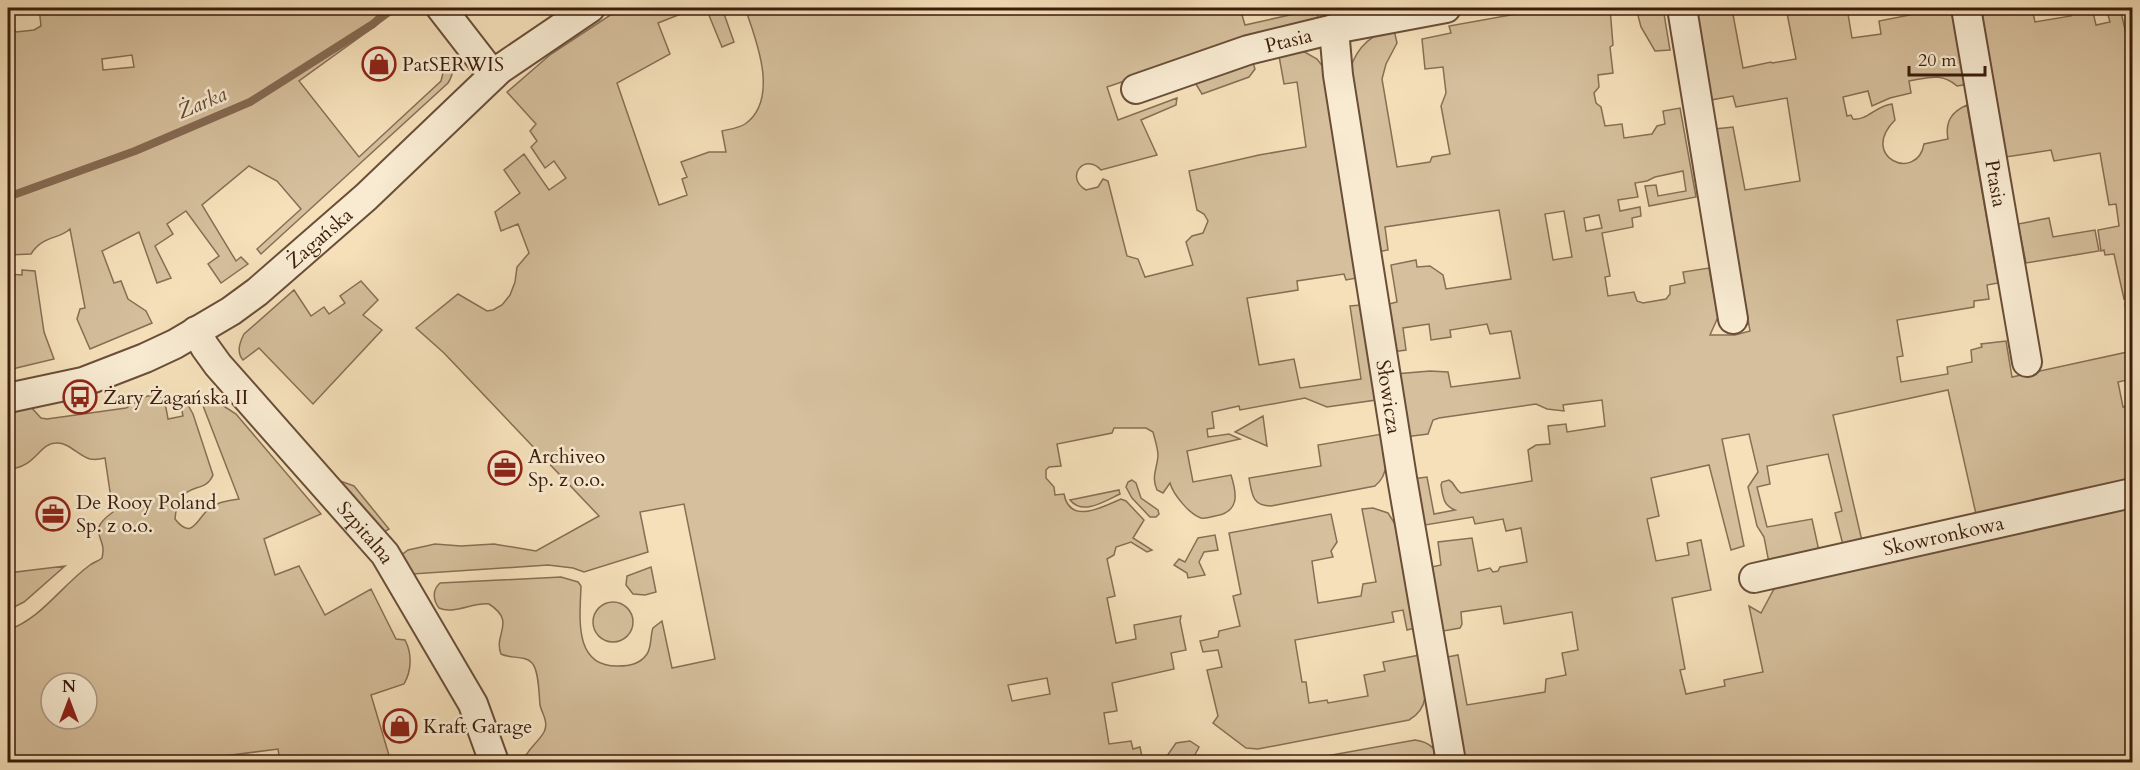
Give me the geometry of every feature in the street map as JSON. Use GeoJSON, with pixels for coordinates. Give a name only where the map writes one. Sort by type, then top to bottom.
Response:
{"type":"FeatureCollection","features":[{"type":"Feature","properties":{"kind":"street"},"geometry":{"type":"LineString","coordinates":[[441,8],[493,75]]}},
{"type":"Feature","properties":{"kind":"street","name":"Żagańska"},"geometry":{"type":"LineString","coordinates":[[8,398],[83,382],[145,358],[231,310],[257,292],[366,197],[493,75],[552,32],[590,8]]}},
{"type":"Feature","properties":{"kind":"street","name":"Ptasia"},"geometry":{"type":"LineString","coordinates":[[1136,89],[1231,55],[1334,29],[1446,8]]}},
{"type":"Feature","properties":{"kind":"street"},"geometry":{"type":"LineString","coordinates":[[1682,8],[1733,319]]}},
{"type":"Feature","properties":{"kind":"street","name":"Ptasia"},"geometry":{"type":"LineString","coordinates":[[1966,8],[2027,362]]}},
{"type":"Feature","properties":{"kind":"street","name":"Słowicza"},"geometry":{"type":"LineString","coordinates":[[1334,29],[1338,75],[1402,478],[1451,762]]}},
{"type":"Feature","properties":{"kind":"street","name":"Szpitalna"},"geometry":{"type":"LineString","coordinates":[[196,331],[218,364],[384,554],[473,704],[494,762]]}},
{"type":"Feature","properties":{"kind":"street","name":"Skowronkowa"},"geometry":{"type":"LineString","coordinates":[[1755,578],[2133,493]]}},
{"type":"Feature","properties":{"kind":"shaded area"},"geometry":{"type":"Polygon","coordinates":[[[39,8],[400,8],[299,81],[359,157],[441,81],[447,56],[452,66],[452,76],[448,83],[261,254],[257,249],[301,209],[277,181],[249,166],[202,205],[236,261],[241,257],[248,264],[221,283],[208,264],[219,256],[186,211],[167,224],[173,234],[155,246],[171,278],[157,283],[139,232],[102,251],[114,283],[121,281],[128,299],[146,311],[152,323],[90,349],[77,319],[80,309],[85,308],[70,229],[40,244],[31,254],[8,255],[8,21],[16,32],[34,30],[41,26],[39,8]],[[132,55],[102,59],[103,70],[134,67],[132,55]]]}},
{"type":"Feature","properties":{"kind":"shaded area"},"geometry":{"type":"Polygon","coordinates":[[[621,8],[696,8],[658,23],[670,54],[617,83],[659,205],[687,195],[682,179],[687,177],[681,162],[709,152],[726,152],[722,131],[745,124],[756,113],[761,100],[762,68],[755,36],[745,8],[1240,8],[1245,25],[1316,9],[1317,21],[1221,48],[1107,87],[1118,120],[1177,98],[1176,105],[1141,120],[1157,155],[1101,170],[1095,165],[1083,165],[1077,173],[1080,185],[1086,190],[1098,187],[1103,179],[1108,181],[1127,256],[1138,259],[1145,277],[1193,265],[1186,242],[1192,236],[1203,233],[1208,221],[1204,214],[1197,210],[1189,171],[1306,147],[1297,82],[1284,84],[1279,56],[1303,51],[1317,59],[1324,68],[1357,278],[1346,280],[1344,274],[1297,281],[1298,290],[1247,298],[1259,365],[1294,359],[1300,388],[1361,379],[1350,306],[1361,305],[1376,400],[1327,407],[1305,398],[1240,410],[1239,406],[1212,412],[1214,428],[1207,429],[1208,437],[1229,434],[1240,439],[1187,451],[1193,482],[1231,475],[1235,489],[1233,506],[1223,514],[1208,518],[1196,516],[1187,508],[1174,493],[1170,483],[1163,493],[1157,490],[1154,477],[1158,450],[1153,432],[1146,428],[1114,428],[1112,433],[1057,444],[1061,466],[1049,467],[1046,470],[1046,478],[1054,487],[1055,495],[1064,494],[1067,504],[1073,509],[1088,511],[1121,499],[1126,501],[1144,520],[1133,538],[1152,550],[1147,552],[1131,542],[1116,547],[1114,555],[1107,559],[1115,596],[1107,598],[1116,643],[1136,639],[1134,625],[1181,616],[1186,650],[1171,653],[1174,669],[1112,683],[1117,711],[1104,713],[1109,744],[1131,741],[1133,749],[1140,747],[1142,757],[1149,756],[1154,761],[1167,756],[1176,743],[1190,741],[1199,747],[1191,762],[523,762],[544,732],[546,725],[540,705],[534,666],[525,659],[501,654],[499,647],[502,617],[489,604],[450,610],[439,608],[434,595],[440,583],[561,577],[578,582],[581,586],[582,638],[593,658],[603,664],[627,666],[641,660],[649,651],[653,628],[662,621],[672,668],[715,659],[684,504],[640,512],[648,552],[584,572],[573,568],[548,565],[412,574],[399,557],[408,550],[435,544],[461,546],[494,544],[536,551],[599,516],[444,353],[416,328],[458,294],[487,311],[502,305],[510,295],[517,267],[529,253],[518,224],[501,231],[495,212],[520,193],[504,170],[524,154],[549,190],[566,178],[554,161],[545,168],[531,147],[537,141],[530,131],[536,124],[507,92],[551,54],[621,8]],[[1047,678],[1008,685],[1012,701],[1050,694],[1047,678]]]}},
{"type":"Feature","properties":{"kind":"shaded area"},"geometry":{"type":"Polygon","coordinates":[[[706,8],[722,8],[734,42],[722,47],[706,8]]]}},
{"type":"Feature","properties":{"kind":"shaded area"},"geometry":{"type":"Polygon","coordinates":[[[1550,8],[1610,8],[1613,73],[1598,75],[1599,87],[1594,93],[1596,103],[1601,107],[1605,126],[1622,124],[1624,138],[1652,134],[1657,126],[1665,124],[1663,111],[1680,108],[1696,197],[1649,206],[1645,186],[1656,185],[1658,196],[1686,191],[1683,171],[1635,183],[1638,197],[1618,200],[1620,211],[1640,207],[1641,216],[1632,218],[1633,227],[1602,233],[1610,276],[1605,277],[1608,296],[1634,292],[1637,301],[1643,303],[1666,299],[1670,294],[1670,286],[1685,283],[1683,272],[1709,268],[1718,317],[1710,335],[1735,335],[1750,331],[1715,129],[1733,127],[1745,190],[1800,181],[1787,98],[1736,107],[1733,96],[1705,101],[1695,15],[1732,9],[1743,68],[1796,59],[1786,8],[1847,8],[1852,38],[1881,34],[1879,21],[1910,15],[1910,8],[1957,8],[1967,74],[1963,85],[1957,86],[1940,77],[1909,81],[1911,93],[1890,98],[1872,106],[1868,91],[1843,97],[1847,116],[1851,115],[1853,119],[1863,118],[1892,104],[1895,120],[1885,133],[1883,145],[1886,154],[1902,163],[1911,162],[1919,156],[1924,144],[1948,139],[1947,128],[1950,118],[1967,105],[1998,283],[1987,285],[1989,299],[1974,301],[1974,307],[1897,320],[1903,356],[1897,357],[1901,382],[1948,374],[1947,367],[1972,362],[1971,350],[1982,347],[1981,344],[2006,341],[2012,377],[2132,351],[2132,379],[2118,382],[2123,407],[2132,405],[2132,423],[2128,424],[2132,444],[2132,480],[1976,514],[1948,390],[1833,415],[1862,541],[1843,545],[1835,513],[1842,511],[1828,454],[1767,466],[1770,484],[1757,487],[1767,527],[1812,519],[1819,551],[1769,563],[1764,537],[1757,526],[1748,487],[1758,472],[1749,434],[1722,439],[1744,546],[1731,550],[1709,465],[1651,478],[1659,516],[1647,519],[1656,561],[1689,555],[1687,543],[1701,540],[1711,590],[1672,598],[1685,669],[1680,670],[1686,694],[1725,686],[1724,680],[1763,672],[1749,606],[1761,613],[1774,589],[2132,504],[2132,762],[1463,762],[1442,658],[1458,655],[1467,705],[1545,692],[1546,679],[1566,675],[1562,653],[1578,650],[1572,612],[1504,624],[1501,606],[1461,612],[1460,628],[1438,632],[1427,568],[1441,565],[1438,542],[1472,538],[1478,571],[1490,568],[1493,572],[1498,571],[1500,567],[1527,562],[1521,528],[1506,531],[1503,519],[1475,524],[1473,517],[1419,526],[1412,479],[1427,477],[1434,514],[1455,510],[1444,500],[1442,482],[1449,480],[1461,493],[1532,481],[1528,450],[1536,445],[1550,444],[1548,426],[1566,424],[1567,432],[1605,426],[1602,400],[1563,405],[1564,411],[1547,409],[1536,404],[1439,418],[1433,420],[1428,434],[1405,437],[1395,374],[1448,372],[1451,387],[1520,378],[1511,331],[1490,334],[1487,324],[1450,330],[1451,337],[1431,340],[1429,324],[1403,328],[1406,350],[1392,352],[1385,305],[1397,302],[1391,265],[1416,260],[1417,267],[1430,266],[1443,275],[1446,289],[1511,279],[1499,210],[1385,227],[1388,250],[1377,252],[1350,69],[1357,54],[1366,43],[1378,34],[1394,30],[1397,43],[1386,64],[1382,79],[1397,167],[1430,162],[1432,157],[1450,154],[1441,106],[1446,93],[1443,67],[1425,69],[1422,39],[1451,33],[1449,26],[1550,8]],[[1564,211],[1545,214],[1553,260],[1572,257],[1564,211]],[[1599,215],[1584,218],[1586,231],[1602,228],[1599,215]]]}},
{"type":"Feature","properties":{"kind":"shaded area"},"geometry":{"type":"Polygon","coordinates":[[[1636,8],[1663,8],[1670,50],[1655,51],[1641,27],[1636,8]]]}},
{"type":"Feature","properties":{"kind":"shaded area"},"geometry":{"type":"Polygon","coordinates":[[[1972,8],[2032,8],[2035,22],[2071,16],[2070,8],[2092,8],[2096,25],[2110,22],[2106,8],[2120,8],[2132,59],[2132,297],[2124,299],[2114,254],[2105,255],[2104,250],[2101,251],[2098,230],[2119,226],[2116,204],[2109,205],[2100,153],[2054,161],[2051,150],[2006,157],[1972,8]]]}},
{"type":"Feature","properties":{"kind":"shaded area"},"geometry":{"type":"Polygon","coordinates":[[[1253,63],[1255,69],[1249,77],[1202,94],[1194,81],[1253,63]]]}},
{"type":"Feature","properties":{"kind":"shaded area"},"geometry":{"type":"Polygon","coordinates":[[[2049,218],[2053,237],[2095,230],[2099,251],[2026,263],[2018,224],[2049,218]]]}},
{"type":"Feature","properties":{"kind":"shaded area"},"geometry":{"type":"Polygon","coordinates":[[[22,270],[35,271],[44,332],[54,359],[8,370],[8,274],[22,275],[22,270]]]}},
{"type":"Feature","properties":{"kind":"shaded area"},"geometry":{"type":"Polygon","coordinates":[[[361,281],[378,300],[363,315],[382,330],[313,404],[259,348],[243,360],[241,357],[239,347],[244,334],[294,290],[311,316],[324,307],[329,314],[345,303],[340,296],[361,281]]]}},
{"type":"Feature","properties":{"kind":"shaded area"},"geometry":{"type":"Polygon","coordinates":[[[2132,302],[2132,341],[2125,304],[2132,302]]]}},
{"type":"Feature","properties":{"kind":"shaded area"},"geometry":{"type":"Polygon","coordinates":[[[157,394],[165,405],[168,419],[183,416],[180,401],[188,405],[193,414],[213,475],[204,485],[186,493],[181,498],[175,519],[186,528],[195,525],[214,505],[239,499],[200,398],[213,399],[236,414],[321,514],[264,539],[275,575],[299,566],[325,615],[371,589],[396,639],[405,640],[410,662],[409,673],[404,684],[371,695],[391,762],[280,762],[278,749],[209,758],[209,762],[8,762],[8,630],[31,618],[80,573],[102,558],[103,550],[98,530],[104,519],[113,512],[105,458],[90,459],[61,443],[56,443],[45,447],[25,465],[8,469],[8,402],[29,405],[41,418],[47,419],[126,408],[144,397],[157,394]]]}},
{"type":"Feature","properties":{"kind":"shaded area"},"geometry":{"type":"Polygon","coordinates":[[[1263,416],[1267,446],[1235,432],[1263,416]]]}},
{"type":"Feature","properties":{"kind":"shaded area"},"geometry":{"type":"Polygon","coordinates":[[[1382,434],[1386,462],[1384,475],[1375,486],[1271,506],[1260,504],[1254,498],[1249,478],[1321,466],[1318,445],[1382,434]]]}},
{"type":"Feature","properties":{"kind":"shaded area"},"geometry":{"type":"Polygon","coordinates":[[[1132,480],[1136,483],[1141,498],[1158,510],[1159,514],[1156,517],[1150,517],[1132,498],[1126,487],[1132,480]]]}},
{"type":"Feature","properties":{"kind":"shaded area"},"geometry":{"type":"Polygon","coordinates":[[[340,481],[354,486],[389,529],[379,535],[339,487],[340,481]]]}},
{"type":"Feature","properties":{"kind":"shaded area"},"geometry":{"type":"Polygon","coordinates":[[[1119,490],[1120,494],[1094,506],[1081,507],[1070,500],[1119,490]]]}},
{"type":"Feature","properties":{"kind":"shaded area"},"geometry":{"type":"Polygon","coordinates":[[[1373,508],[1388,513],[1395,524],[1415,628],[1407,630],[1403,610],[1392,612],[1394,622],[1295,640],[1302,682],[1306,682],[1309,703],[1327,700],[1328,703],[1368,696],[1364,675],[1385,671],[1383,662],[1420,655],[1425,682],[1425,699],[1422,707],[1409,720],[1258,749],[1246,748],[1213,723],[1218,716],[1207,670],[1222,667],[1218,650],[1203,652],[1200,641],[1218,637],[1219,631],[1240,626],[1233,596],[1241,594],[1229,533],[1331,514],[1337,542],[1331,551],[1333,557],[1312,561],[1318,603],[1361,596],[1363,584],[1376,582],[1362,509],[1373,508]]]}},
{"type":"Feature","properties":{"kind":"shaded area"},"geometry":{"type":"Polygon","coordinates":[[[1215,535],[1218,550],[1204,552],[1199,562],[1205,575],[1188,578],[1187,573],[1174,565],[1179,559],[1185,562],[1198,538],[1215,535]]]}},
{"type":"Feature","properties":{"kind":"shaded area"},"geometry":{"type":"Polygon","coordinates":[[[65,566],[24,602],[8,610],[8,573],[65,566]]]}},
{"type":"Feature","properties":{"kind":"shaded area"},"geometry":{"type":"Polygon","coordinates":[[[651,567],[656,592],[645,595],[633,594],[626,585],[627,576],[651,567]]]}},
{"type":"Feature","properties":{"kind":"shaded area"},"geometry":{"type":"Polygon","coordinates":[[[613,602],[621,603],[627,608],[632,614],[632,630],[627,636],[621,641],[613,642],[605,641],[599,636],[594,630],[593,622],[594,614],[599,608],[605,603],[613,602]]]}},
{"type":"Feature","properties":{"kind":"shaded area"},"geometry":{"type":"Polygon","coordinates":[[[1415,740],[1425,742],[1432,747],[1441,762],[1293,762],[1415,740]]]}},
{"type":"Feature","properties":{"kind":"waterway","name":"Żarka"},"geometry":{"type":"LineString","coordinates":[[8,195],[135,151],[250,102],[373,24],[391,8]]}},
{"type":"Feature","properties":{"kind":"place","name":"PatSERWIS"},"geometry":{"type":"Point","coordinates":[379,64]}},
{"type":"Feature","properties":{"kind":"place","name":"Żary Żagańska II"},"geometry":{"type":"Point","coordinates":[80,397]}},
{"type":"Feature","properties":{"kind":"place","name":"Archiveo Sp. z o.o."},"geometry":{"type":"Point","coordinates":[505,468]}},
{"type":"Feature","properties":{"kind":"place","name":"De Rooy Poland Sp. z o.o."},"geometry":{"type":"Point","coordinates":[53,514]}},
{"type":"Feature","properties":{"kind":"place","name":"Kraft Garage"},"geometry":{"type":"Point","coordinates":[400,726]}}]}
